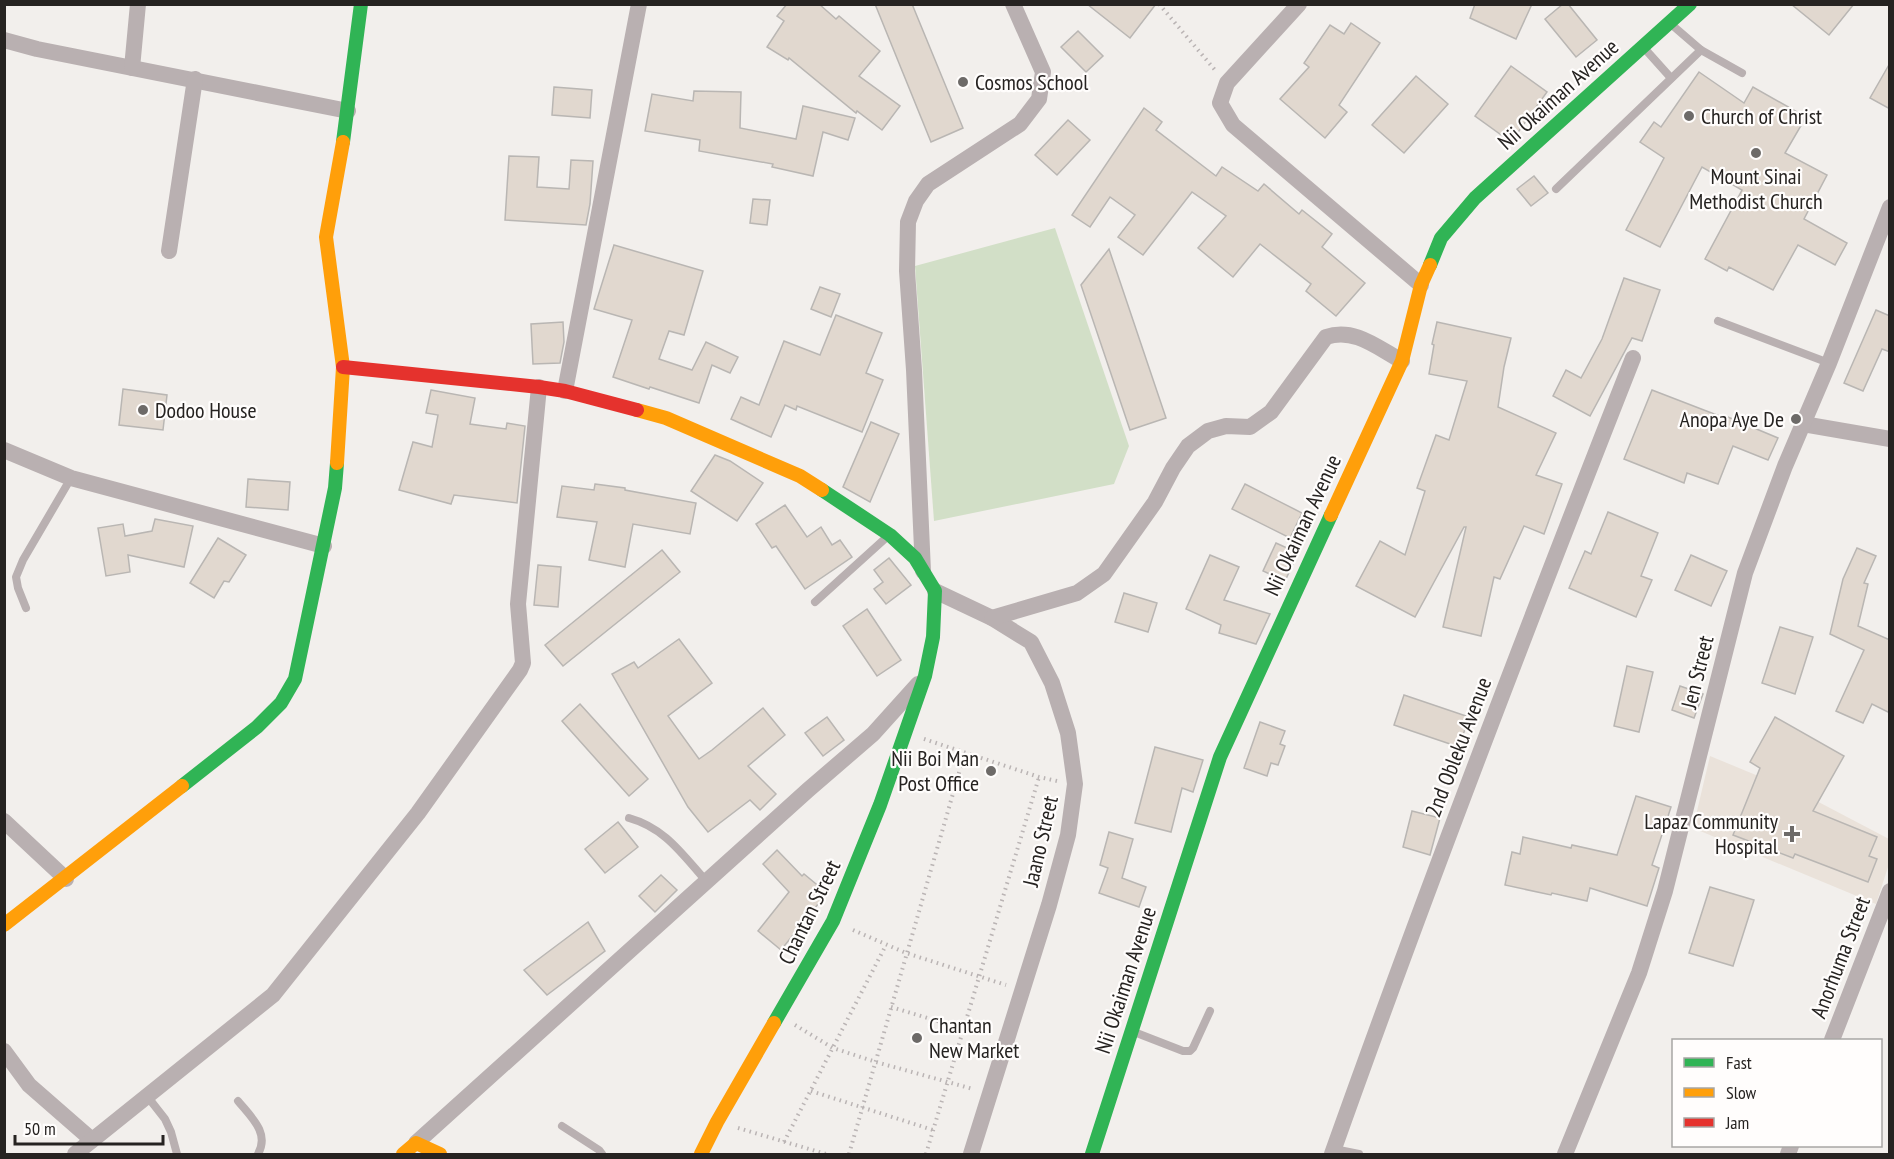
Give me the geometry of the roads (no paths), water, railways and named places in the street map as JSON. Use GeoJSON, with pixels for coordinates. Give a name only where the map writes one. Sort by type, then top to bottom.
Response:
{"type":"FeatureCollection","features":[{"type":"Feature","properties":{"kind":"street"},"geometry":{"type":"LineString","coordinates":[[132,68],[138,4]]}},
{"type":"Feature","properties":{"kind":"street"},"geometry":{"type":"LineString","coordinates":[[4,926],[257,727],[281,703],[295,679],[324,546],[334,488],[343,367],[326,237],[348,111],[361,4]]}},
{"type":"Feature","properties":{"kind":"street"},"geometry":{"type":"LineString","coordinates":[[565,391],[639,4]]}},
{"type":"Feature","properties":{"kind":"street"},"geometry":{"type":"LineString","coordinates":[[1299,4],[1227,83],[1220,103],[1233,125],[1421,285]]}},
{"type":"Feature","properties":{"kind":"street","name":"Nii Okaiman Avenue"},"geometry":{"type":"LineString","coordinates":[[1092,1155],[1220,757],[1402,361],[1421,285],[1441,238],[1475,198],[1690,4]]}},
{"type":"Feature","properties":{"kind":"street"},"geometry":{"type":"LineString","coordinates":[[923,572],[907,271],[908,222],[916,201],[928,184],[1020,124],[1040,99],[1043,72],[1018,7]]}},
{"type":"Feature","properties":{"kind":"street"},"geometry":{"type":"LineString","coordinates":[[4,40],[37,49],[348,111]]}},
{"type":"Feature","properties":{"kind":"street"},"geometry":{"type":"LineString","coordinates":[[169,251],[195,79]]}},
{"type":"Feature","properties":{"kind":"street","name":"Jen Street"},"geometry":{"type":"LineString","coordinates":[[1565,1155],[1639,973],[1665,891],[1745,573],[1785,466],[1890,207]]}},
{"type":"Feature","properties":{"kind":"street"},"geometry":{"type":"LineString","coordinates":[[992,618],[1077,593],[1104,574],[1155,502],[1188,446],[1208,431],[1226,426],[1250,427],[1271,412],[1326,337],[1338,333],[1354,335],[1402,361]]}},
{"type":"Feature","properties":{"kind":"street","name":"2nd Obleku Avenue"},"geometry":{"type":"LineString","coordinates":[[1333,1152],[1383,1009],[1530,618],[1633,358]]}},
{"type":"Feature","properties":{"kind":"street"},"geometry":{"type":"LineString","coordinates":[[343,367],[565,391],[666,418],[800,476],[890,535],[915,558],[935,591]]}},
{"type":"Feature","properties":{"kind":"street"},"geometry":{"type":"LineString","coordinates":[[75,1155],[273,995],[418,813],[520,670],[523,663],[518,604],[539,387]]}},
{"type":"Feature","properties":{"kind":"street"},"geometry":{"type":"LineString","coordinates":[[1803,424],[1890,438]]}},
{"type":"Feature","properties":{"kind":"street"},"geometry":{"type":"LineString","coordinates":[[4,450],[71,478],[324,546]]}},
{"type":"Feature","properties":{"kind":"street","name":"Jaano Street"},"geometry":{"type":"LineString","coordinates":[[935,591],[992,618],[1031,642],[1052,683],[1068,733],[1076,784],[1068,835],[1049,905],[970,1155]]}},
{"type":"Feature","properties":{"kind":"street","name":"Chantan Street"},"geometry":{"type":"LineString","coordinates":[[700,1155],[833,921],[880,806],[925,676],[933,637],[935,591]]}},
{"type":"Feature","properties":{"kind":"street"},"geometry":{"type":"LineString","coordinates":[[404,1155],[873,734],[925,676]]}},
{"type":"Feature","properties":{"kind":"street"},"geometry":{"type":"LineString","coordinates":[[4,821],[66,879]]}},
{"type":"Feature","properties":{"kind":"street","name":"Anorhuma Street"},"geometry":{"type":"LineString","coordinates":[[1833,1039],[1890,891]]}},
{"type":"Feature","properties":{"kind":"street"},"geometry":{"type":"LineString","coordinates":[[4,1051],[30,1085],[92,1140]]}},
{"type":"Feature","properties":{"kind":"street"},"geometry":{"type":"LineString","coordinates":[[417,1143],[440,1155]]}},
{"type":"Feature","properties":{"kind":"lane"},"geometry":{"type":"LineString","coordinates":[[1669,23],[1701,50],[1742,73]]}},
{"type":"Feature","properties":{"kind":"lane"},"geometry":{"type":"LineString","coordinates":[[1643,47],[1671,78]]}},
{"type":"Feature","properties":{"kind":"lane"},"geometry":{"type":"LineString","coordinates":[[1556,189],[1701,50]]}},
{"type":"Feature","properties":{"kind":"lane"},"geometry":{"type":"LineString","coordinates":[[1718,321],[1828,363]]}},
{"type":"Feature","properties":{"kind":"lane"},"geometry":{"type":"LineString","coordinates":[[26,608],[16,578],[23,560],[71,478]]}},
{"type":"Feature","properties":{"kind":"lane"},"geometry":{"type":"LineString","coordinates":[[815,602],[890,535]]}},
{"type":"Feature","properties":{"kind":"lane"},"geometry":{"type":"LineString","coordinates":[[628,818],[650,825],[661,834],[673,844],[706,882]]}},
{"type":"Feature","properties":{"kind":"lane"},"geometry":{"type":"LineString","coordinates":[[1131,1031],[1183,1051],[1190,1051],[1210,1011]]}},
{"type":"Feature","properties":{"kind":"lane"},"geometry":{"type":"LineString","coordinates":[[147,1096],[165,1119],[177,1155]]}},
{"type":"Feature","properties":{"kind":"lane"},"geometry":{"type":"LineString","coordinates":[[238,1101],[258,1124],[261,1132],[262,1148],[258,1155]]}},
{"type":"Feature","properties":{"kind":"lane"},"geometry":{"type":"LineString","coordinates":[[562,1126],[599,1150],[602,1155]]}},
{"type":"Feature","properties":{"kind":"lane"},"geometry":{"type":"LineString","coordinates":[[1333,1152],[1359,1155]]}},
{"type":"Feature","properties":{"kind":"place","name":"Cosmos School"},"geometry":{"type":"Point","coordinates":[963,82]}},
{"type":"Feature","properties":{"kind":"place","name":"Church of Christ"},"geometry":{"type":"Point","coordinates":[1689,116]}},
{"type":"Feature","properties":{"kind":"place","name":"Mount Sinai Methodist Church"},"geometry":{"type":"Point","coordinates":[1756,153]}},
{"type":"Feature","properties":{"kind":"place","name":"Dodoo House"},"geometry":{"type":"Point","coordinates":[143,410]}},
{"type":"Feature","properties":{"kind":"place","name":"Anopa Aye De"},"geometry":{"type":"Point","coordinates":[1796,419]}},
{"type":"Feature","properties":{"kind":"place","name":"Nii Boi Man Post Office"},"geometry":{"type":"Point","coordinates":[991,771]}},
{"type":"Feature","properties":{"kind":"place","name":"Lapaz Community Hospital"},"geometry":{"type":"Point","coordinates":[1792,834]}},
{"type":"Feature","properties":{"kind":"place","name":"Chantan New Market"},"geometry":{"type":"Point","coordinates":[917,1038]}}]}
